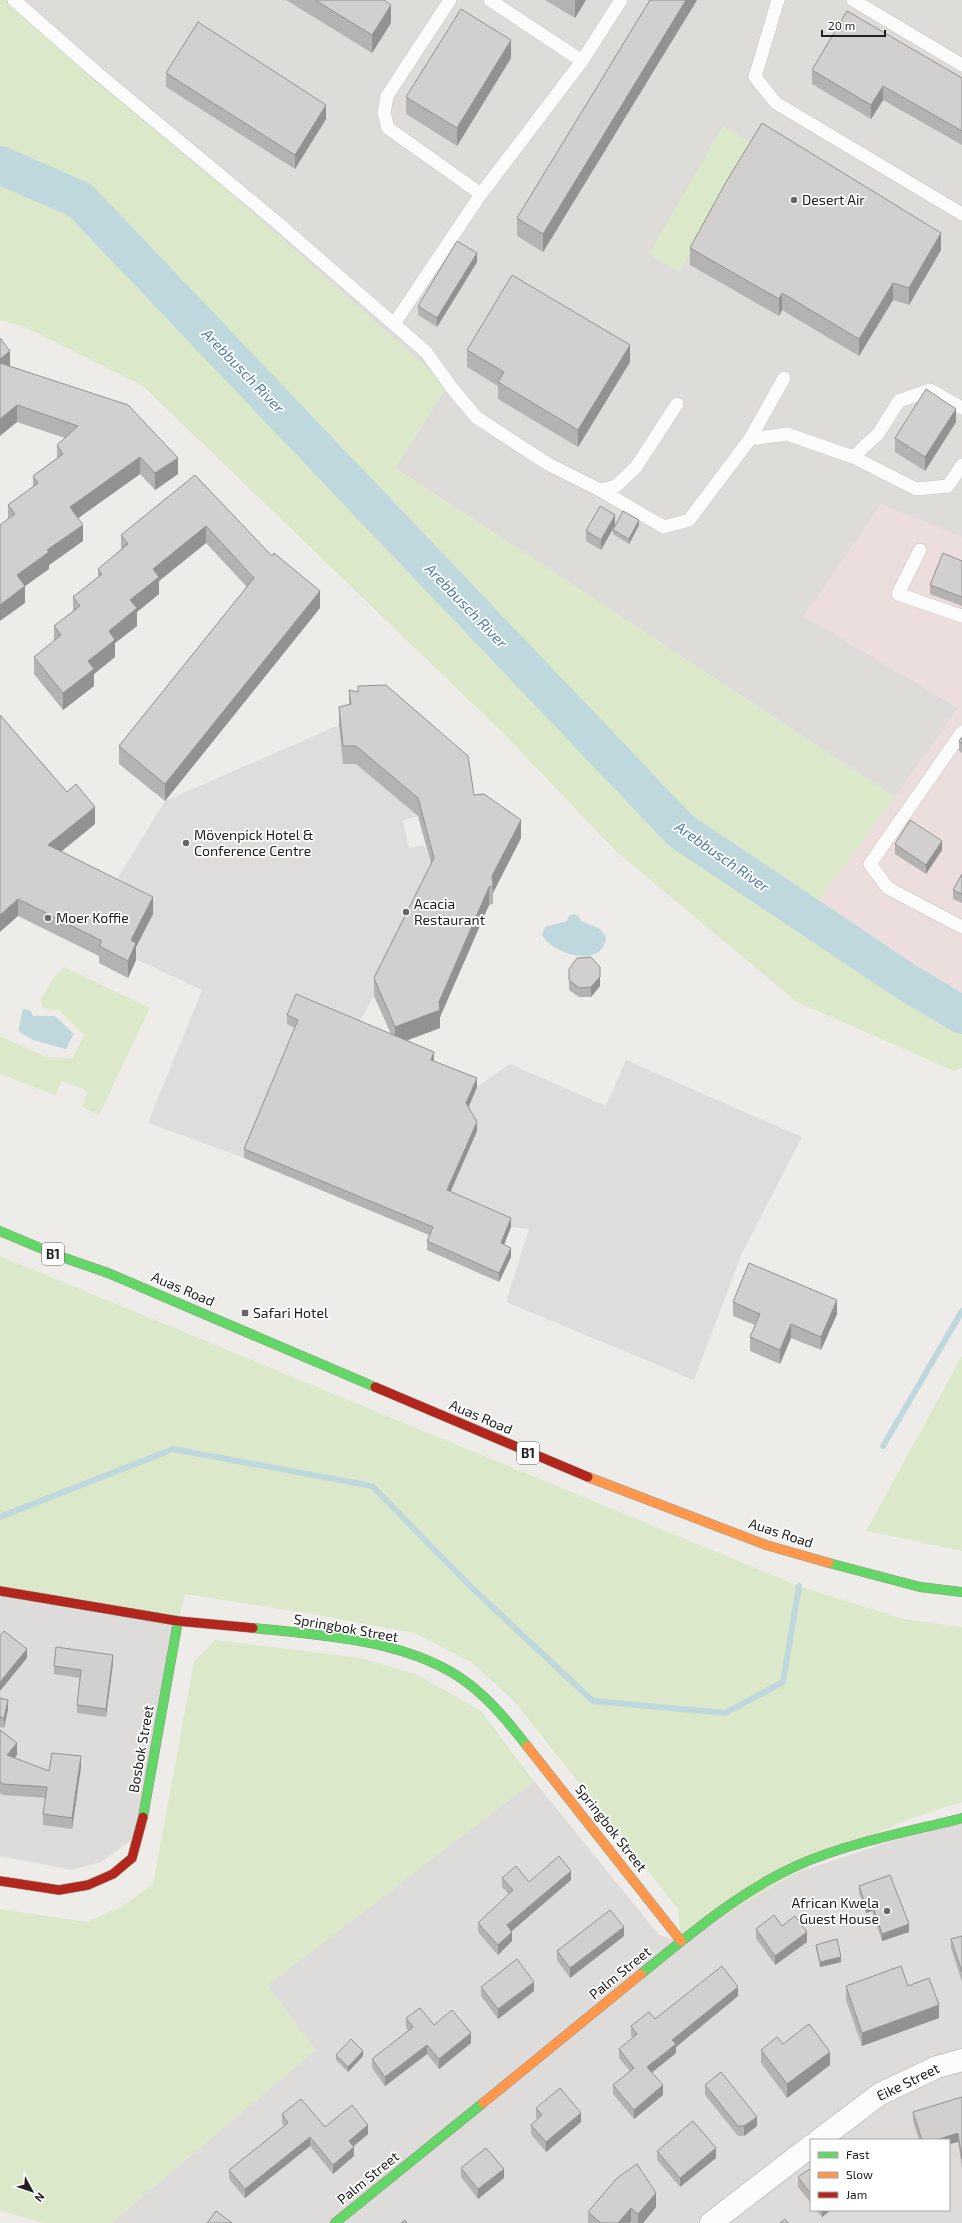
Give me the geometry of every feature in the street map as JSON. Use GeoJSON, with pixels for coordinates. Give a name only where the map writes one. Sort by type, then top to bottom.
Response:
{"type":"FeatureCollection","features":[{"type":"Feature","properties":{"kind":"street","name":"Auas Road"},"geometry":{"type":"LineString","coordinates":[[0,1231],[59,1256],[115,1276],[598,1482],[773,1547],[913,1586],[962,1592]]}},
{"type":"Feature","properties":{"kind":"street","name":"Springbok Street"},"geometry":{"type":"LineString","coordinates":[[0,1591],[178,1621],[304,1633],[392,1647],[432,1663],[468,1683],[500,1711],[681,1941]]}},
{"type":"Feature","properties":{"kind":"street","name":"Bosbok Street"},"geometry":{"type":"LineString","coordinates":[[0,1881],[59,1890],[88,1885],[113,1874],[132,1858],[140,1834],[178,1621]]}},
{"type":"Feature","properties":{"kind":"street","name":"Palm Street"},"geometry":{"type":"LineString","coordinates":[[335,2223],[681,1941],[759,1885],[796,1866],[834,1852],[962,1818]]}},
{"type":"Feature","properties":{"kind":"street","name":"Eike Street"},"geometry":{"type":"LineString","coordinates":[[820,2139],[880,2094],[937,2067],[962,2060]]}},
{"type":"Feature","properties":{"kind":"street"},"geometry":{"type":"LineString","coordinates":[[711,2223],[810,2147]]}},
{"type":"Feature","properties":{"kind":"lane"},"geometry":{"type":"LineString","coordinates":[[14,0],[96,72],[272,219],[426,352],[452,388],[476,416],[548,464],[600,490],[664,527],[689,520],[750,439],[784,378]]}},
{"type":"Feature","properties":{"kind":"lane"},"geometry":{"type":"LineString","coordinates":[[450,0],[387,96],[384,113],[388,128],[481,194]]}},
{"type":"Feature","properties":{"kind":"lane"},"geometry":{"type":"LineString","coordinates":[[490,0],[582,61]]}},
{"type":"Feature","properties":{"kind":"lane"},"geometry":{"type":"LineString","coordinates":[[394,324],[481,194],[582,61],[621,0]]}},
{"type":"Feature","properties":{"kind":"lane"},"geometry":{"type":"LineString","coordinates":[[778,0],[755,77],[776,103],[962,214]]}},
{"type":"Feature","properties":{"kind":"lane"},"geometry":{"type":"LineString","coordinates":[[853,0],[962,66]]}},
{"type":"Feature","properties":{"kind":"lane"},"geometry":{"type":"LineString","coordinates":[[853,457],[878,434],[899,401],[930,390],[962,408]]}},
{"type":"Feature","properties":{"kind":"lane"},"geometry":{"type":"LineString","coordinates":[[600,490],[616,486],[636,467],[677,404]]}},
{"type":"Feature","properties":{"kind":"lane"},"geometry":{"type":"LineString","coordinates":[[750,439],[786,434],[853,457],[916,489],[948,486],[962,465]]}},
{"type":"Feature","properties":{"kind":"lane"},"geometry":{"type":"LineString","coordinates":[[920,550],[898,594],[962,616]]}},
{"type":"Feature","properties":{"kind":"lane"},"geometry":{"type":"LineString","coordinates":[[962,732],[870,864],[888,888],[962,928]]}},
{"type":"Feature","properties":{"kind":"shaded area"},"geometry":{"type":"Polygon","coordinates":[[[14,0],[962,0],[962,537],[881,504],[804,616],[958,708],[895,797],[395,468],[447,386],[14,0]]]}},
{"type":"Feature","properties":{"kind":"shaded area"},"geometry":{"type":"Polygon","coordinates":[[[881,503],[962,537],[962,1008],[814,907],[958,708],[804,616],[881,503]]]}},
{"type":"Feature","properties":{"kind":"shaded area"},"geometry":{"type":"Polygon","coordinates":[[[339,725],[343,764],[356,764],[418,816],[403,820],[409,848],[424,845],[434,876],[374,996],[355,1029],[298,1029],[244,1158],[148,1123],[202,990],[131,957],[109,892],[165,801],[339,725]]]}},
{"type":"Feature","properties":{"kind":"shaded area"},"geometry":{"type":"Polygon","coordinates":[[[626,1060],[802,1137],[742,1253],[694,1380],[506,1302],[529,1229],[511,1227],[447,1200],[477,1131],[466,1112],[477,1087],[510,1064],[606,1106],[626,1060]]]}},
{"type":"Feature","properties":{"kind":"shaded area"},"geometry":{"type":"Polygon","coordinates":[[[0,1591],[178,1621],[140,1834],[101,1862],[72,1870],[0,1856],[0,1591]]]}},
{"type":"Feature","properties":{"kind":"shaded area"},"geometry":{"type":"Polygon","coordinates":[[[534,1781],[659,1935],[681,1941],[759,1885],[962,1818],[962,2223],[111,2223],[315,2050],[267,1985],[534,1781]]]}},
{"type":"Feature","properties":{"kind":"green space"},"geometry":{"type":"Polygon","coordinates":[[[0,0],[14,0],[447,386],[395,468],[895,797],[814,907],[962,1008],[962,1068],[954,1071],[797,1002],[618,853],[501,731],[143,386],[23,326],[0,320],[0,0]]]}},
{"type":"Feature","properties":{"kind":"green space"},"geometry":{"type":"Polygon","coordinates":[[[723,126],[754,145],[679,272],[649,254],[723,126]]]}},
{"type":"Feature","properties":{"kind":"green space"},"geometry":{"type":"Polygon","coordinates":[[[64,967],[150,1008],[99,1115],[82,1107],[88,1091],[62,1081],[55,1095],[0,1074],[0,1036],[46,1057],[73,1058],[84,1035],[59,1010],[43,1008],[40,1000],[54,977],[64,967]]]}},
{"type":"Feature","properties":{"kind":"green space"},"geometry":{"type":"Polygon","coordinates":[[[0,1256],[799,1586],[903,1619],[962,1627],[962,1802],[888,1828],[852,1844],[783,1881],[681,1941],[678,1909],[515,1702],[471,1662],[414,1633],[307,1613],[185,1594],[178,1621],[0,1591],[0,1256]]]}},
{"type":"Feature","properties":{"kind":"green space"},"geometry":{"type":"Polygon","coordinates":[[[962,1356],[962,1551],[866,1531],[962,1356]]]}},
{"type":"Feature","properties":{"kind":"green space"},"geometry":{"type":"Polygon","coordinates":[[[215,1640],[361,1658],[418,1675],[481,1711],[534,1781],[268,1985],[315,2050],[111,2223],[45,2223],[0,2211],[0,1909],[86,1922],[121,1907],[153,1884],[194,1662],[215,1640]]]}},
{"type":"Feature","properties":{"kind":"water"},"geometry":{"type":"Polygon","coordinates":[[[574,914],[579,917],[581,921],[600,929],[606,937],[603,947],[597,953],[588,956],[577,956],[567,953],[556,948],[542,935],[545,927],[567,921],[569,916],[574,914]]]}},
{"type":"Feature","properties":{"kind":"water"},"geometry":{"type":"Polygon","coordinates":[[[23,1009],[30,1010],[33,1016],[55,1016],[74,1034],[66,1049],[33,1040],[18,1031],[23,1009]]]}},
{"type":"Feature","properties":{"kind":"building"},"geometry":{"type":"Polygon","coordinates":[[[315,0],[384,0],[391,5],[372,35],[315,0]]]}},
{"type":"Feature","properties":{"kind":"building"},"geometry":{"type":"Polygon","coordinates":[[[650,0],[686,0],[543,234],[517,218],[650,0]]]}},
{"type":"Feature","properties":{"kind":"building"},"geometry":{"type":"Polygon","coordinates":[[[461,9],[511,40],[457,128],[406,97],[461,9]]]}},
{"type":"Feature","properties":{"kind":"building"},"geometry":{"type":"Polygon","coordinates":[[[847,11],[962,78],[962,131],[883,86],[871,105],[812,70],[847,11]]]}},
{"type":"Feature","properties":{"kind":"building"},"geometry":{"type":"Polygon","coordinates":[[[198,22],[326,105],[295,155],[166,73],[198,22]]]}},
{"type":"Feature","properties":{"kind":"building"},"geometry":{"type":"Polygon","coordinates":[[[762,123],[941,233],[909,288],[893,283],[859,339],[782,293],[779,299],[690,248],[726,182],[762,123]]]}},
{"type":"Feature","properties":{"kind":"building"},"geometry":{"type":"Polygon","coordinates":[[[457,241],[477,253],[437,318],[418,306],[457,241]]]}},
{"type":"Feature","properties":{"kind":"building"},"geometry":{"type":"Polygon","coordinates":[[[512,275],[630,345],[578,430],[498,382],[504,372],[467,350],[512,275]]]}},
{"type":"Feature","properties":{"kind":"building"},"geometry":{"type":"Polygon","coordinates":[[[0,338],[10,351],[0,359],[0,338]]]}},
{"type":"Feature","properties":{"kind":"building"},"geometry":{"type":"Polygon","coordinates":[[[0,363],[128,405],[178,458],[155,473],[140,457],[70,507],[83,525],[47,550],[49,552],[17,575],[25,586],[0,605],[0,525],[15,514],[8,505],[38,483],[33,476],[63,454],[57,445],[78,426],[17,405],[0,419],[0,363]]]}},
{"type":"Feature","properties":{"kind":"building"},"geometry":{"type":"Polygon","coordinates":[[[926,389],[956,409],[925,457],[895,438],[926,389]]]}},
{"type":"Feature","properties":{"kind":"building"},"geometry":{"type":"Polygon","coordinates":[[[195,475],[272,556],[274,553],[320,591],[165,784],[119,746],[254,578],[206,526],[153,569],[159,577],[130,600],[137,608],[109,631],[115,640],[88,661],[94,669],[63,693],[34,657],[61,635],[54,626],[80,606],[73,597],[102,574],[98,569],[128,544],[121,535],[195,475]]]}},
{"type":"Feature","properties":{"kind":"building"},"geometry":{"type":"Polygon","coordinates":[[[600,506],[615,515],[601,540],[586,531],[600,506]]]}},
{"type":"Feature","properties":{"kind":"building"},"geometry":{"type":"Polygon","coordinates":[[[623,511],[639,520],[629,539],[613,530],[623,511]]]}},
{"type":"Feature","properties":{"kind":"building"},"geometry":{"type":"Polygon","coordinates":[[[943,553],[962,561],[962,597],[930,585],[943,553]]]}},
{"type":"Feature","properties":{"kind":"building"},"geometry":{"type":"Polygon","coordinates":[[[386,685],[468,756],[474,795],[484,794],[521,820],[492,876],[493,886],[489,887],[439,1002],[440,1010],[395,1027],[374,978],[434,858],[418,798],[356,746],[343,746],[339,707],[351,704],[349,690],[358,692],[358,686],[386,685]]]}},
{"type":"Feature","properties":{"kind":"building"},"geometry":{"type":"Polygon","coordinates":[[[0,715],[67,792],[76,784],[95,807],[48,845],[153,897],[131,940],[136,943],[128,961],[99,946],[102,941],[18,899],[0,915],[0,715]]]}},
{"type":"Feature","properties":{"kind":"building"},"geometry":{"type":"Polygon","coordinates":[[[962,737],[962,744],[959,741],[962,737]]]}},
{"type":"Feature","properties":{"kind":"building"},"geometry":{"type":"Polygon","coordinates":[[[910,820],[942,841],[926,865],[895,844],[910,820]]]}},
{"type":"Feature","properties":{"kind":"building"},"geometry":{"type":"Polygon","coordinates":[[[962,874],[962,894],[953,890],[962,874]]]}},
{"type":"Feature","properties":{"kind":"building"},"geometry":{"type":"Polygon","coordinates":[[[591,957],[600,967],[600,977],[591,987],[579,988],[569,980],[569,969],[577,958],[591,957]]]}},
{"type":"Feature","properties":{"kind":"building"},"geometry":{"type":"Polygon","coordinates":[[[296,994],[434,1052],[431,1060],[477,1078],[466,1103],[477,1122],[447,1190],[511,1218],[501,1243],[511,1248],[499,1273],[427,1241],[433,1227],[244,1149],[298,1020],[287,1015],[296,994]]]}},
{"type":"Feature","properties":{"kind":"building"},"geometry":{"type":"Polygon","coordinates":[[[749,1263],[837,1300],[821,1337],[791,1324],[780,1350],[750,1337],[760,1314],[733,1302],[749,1263]]]}},
{"type":"Feature","properties":{"kind":"building"},"geometry":{"type":"Polygon","coordinates":[[[4,1631],[27,1649],[0,1682],[0,1636],[4,1631]]]}},
{"type":"Feature","properties":{"kind":"building"},"geometry":{"type":"Polygon","coordinates":[[[56,1647],[113,1655],[106,1709],[77,1705],[81,1670],[54,1666],[56,1647]]]}},
{"type":"Feature","properties":{"kind":"building"},"geometry":{"type":"Polygon","coordinates":[[[0,1698],[8,1700],[4,1718],[0,1717],[0,1698]]]}},
{"type":"Feature","properties":{"kind":"building"},"geometry":{"type":"Polygon","coordinates":[[[0,1730],[17,1743],[7,1755],[49,1771],[52,1753],[81,1756],[72,1818],[43,1814],[47,1787],[3,1784],[0,1782],[0,1730]]]}},
{"type":"Feature","properties":{"kind":"building"},"geometry":{"type":"Polygon","coordinates":[[[559,1856],[571,1871],[507,1925],[512,1932],[498,1945],[478,1923],[513,1890],[502,1878],[516,1866],[529,1882],[559,1856]]]}},
{"type":"Feature","properties":{"kind":"building"},"geometry":{"type":"Polygon","coordinates":[[[890,1875],[909,1924],[882,1934],[872,1904],[866,1906],[859,1886],[890,1875]]]}},
{"type":"Feature","properties":{"kind":"building"},"geometry":{"type":"Polygon","coordinates":[[[610,1910],[624,1927],[570,1968],[557,1951],[610,1910]]]}},
{"type":"Feature","properties":{"kind":"building"},"geometry":{"type":"Polygon","coordinates":[[[774,1915],[782,1926],[795,1916],[807,1932],[775,1956],[756,1929],[774,1915]]]}},
{"type":"Feature","properties":{"kind":"building"},"geometry":{"type":"Polygon","coordinates":[[[962,1936],[962,1972],[951,1939],[962,1936]]]}},
{"type":"Feature","properties":{"kind":"building"},"geometry":{"type":"Polygon","coordinates":[[[837,1939],[841,1957],[820,1962],[816,1945],[837,1939]]]}},
{"type":"Feature","properties":{"kind":"building"},"geometry":{"type":"Polygon","coordinates":[[[517,1959],[534,1982],[498,2009],[481,1987],[517,1959]]]}},
{"type":"Feature","properties":{"kind":"building"},"geometry":{"type":"Polygon","coordinates":[[[722,1966],[738,1987],[672,2040],[676,2044],[647,2067],[663,2085],[634,2110],[613,2085],[634,2068],[619,2049],[637,2034],[631,2026],[649,2012],[655,2019],[722,1966]]]}},
{"type":"Feature","properties":{"kind":"building"},"geometry":{"type":"Polygon","coordinates":[[[901,1966],[908,1986],[929,1978],[939,2005],[862,2033],[846,1986],[901,1966]]]}},
{"type":"Feature","properties":{"kind":"building"},"geometry":{"type":"Polygon","coordinates":[[[420,2008],[434,2025],[452,2010],[471,2033],[439,2059],[427,2045],[385,2077],[372,2059],[413,2027],[406,2018],[420,2008]]]}},
{"type":"Feature","properties":{"kind":"building"},"geometry":{"type":"Polygon","coordinates":[[[809,2024],[830,2052],[787,2084],[761,2050],[777,2037],[783,2044],[809,2024]]]}},
{"type":"Feature","properties":{"kind":"building"},"geometry":{"type":"Polygon","coordinates":[[[351,2039],[363,2051],[348,2067],[336,2055],[351,2039]]]}},
{"type":"Feature","properties":{"kind":"building"},"geometry":{"type":"Polygon","coordinates":[[[721,2072],[757,2117],[744,2126],[738,2126],[705,2085],[721,2072]]]}},
{"type":"Feature","properties":{"kind":"building"},"geometry":{"type":"Polygon","coordinates":[[[560,2088],[581,2113],[546,2142],[531,2125],[542,2115],[536,2108],[560,2088]]]}},
{"type":"Feature","properties":{"kind":"building"},"geometry":{"type":"Polygon","coordinates":[[[962,2097],[962,2159],[958,2133],[939,2139],[922,2139],[913,2112],[962,2097]]]}},
{"type":"Feature","properties":{"kind":"building"},"geometry":{"type":"Polygon","coordinates":[[[301,2099],[325,2127],[352,2105],[368,2125],[349,2141],[354,2147],[333,2165],[310,2137],[245,2189],[229,2170],[288,2123],[282,2114],[301,2099]]]}},
{"type":"Feature","properties":{"kind":"building"},"geometry":{"type":"Polygon","coordinates":[[[693,2121],[716,2148],[680,2178],[657,2151],[693,2121]]]}},
{"type":"Feature","properties":{"kind":"building"},"geometry":{"type":"Polygon","coordinates":[[[486,2148],[504,2169],[478,2189],[461,2168],[486,2148]]]}},
{"type":"Feature","properties":{"kind":"building"},"geometry":{"type":"Polygon","coordinates":[[[637,2164],[656,2193],[638,2214],[631,2208],[618,2223],[601,2223],[588,2212],[617,2178],[637,2164]]]}},
{"type":"Feature","properties":{"kind":"building"},"geometry":{"type":"Polygon","coordinates":[[[810,2169],[810,2193],[798,2177],[810,2169]]]}},
{"type":"Feature","properties":{"kind":"building"},"geometry":{"type":"Polygon","coordinates":[[[216,2211],[232,2223],[207,2223],[216,2211]]]}},
{"type":"Feature","properties":{"kind":"building"},"geometry":{"type":"Polygon","coordinates":[[[785,2219],[788,2223],[780,2223],[785,2219]]]}},
{"type":"Feature","properties":{"kind":"waterway","name":"Arebbusch River"},"geometry":{"type":"LineString","coordinates":[[0,165],[80,200],[681,831],[905,981],[962,1015]]}},
{"type":"Feature","properties":{"kind":"waterway"},"geometry":{"type":"LineString","coordinates":[[883,1446],[962,1311]]}},
{"type":"Feature","properties":{"kind":"waterway"},"geometry":{"type":"LineString","coordinates":[[0,1517],[173,1449],[372,1486],[470,1586],[593,1701],[725,1713],[783,1682],[799,1586]]}},
{"type":"Feature","properties":{"kind":"traffic: fast"},"geometry":{"type":"LineString","coordinates":[[0,1231],[59,1256],[108,1273],[375,1387]]}},
{"type":"Feature","properties":{"kind":"traffic: fast"},"geometry":{"type":"LineString","coordinates":[[829,1563],[920,1587],[962,1592]]}},
{"type":"Feature","properties":{"kind":"traffic: fast"},"geometry":{"type":"LineString","coordinates":[[143,1817],[178,1621]]}},
{"type":"Feature","properties":{"kind":"traffic: fast"},"geometry":{"type":"LineString","coordinates":[[253,1628],[337,1637],[366,1642],[421,1658],[446,1669],[469,1684],[500,1713],[527,1746]]}},
{"type":"Feature","properties":{"kind":"traffic: fast"},"geometry":{"type":"LineString","coordinates":[[641,1974],[715,1915],[735,1901],[754,1888],[796,1866],[857,1844],[962,1818]]}},
{"type":"Feature","properties":{"kind":"traffic: fast"},"geometry":{"type":"LineString","coordinates":[[335,2223],[483,2103]]}},
{"type":"Feature","properties":{"kind":"traffic: slow"},"geometry":{"type":"LineString","coordinates":[[588,1477],[766,1545],[829,1563]]}},
{"type":"Feature","properties":{"kind":"traffic: slow"},"geometry":{"type":"LineString","coordinates":[[527,1746],[681,1941]]}},
{"type":"Feature","properties":{"kind":"traffic: slow"},"geometry":{"type":"LineString","coordinates":[[483,2103],[641,1974]]}},
{"type":"Feature","properties":{"kind":"traffic: jam"},"geometry":{"type":"LineString","coordinates":[[375,1387],[588,1477]]}},
{"type":"Feature","properties":{"kind":"traffic: jam"},"geometry":{"type":"LineString","coordinates":[[0,1591],[178,1621],[253,1628]]}},
{"type":"Feature","properties":{"kind":"traffic: jam"},"geometry":{"type":"LineString","coordinates":[[0,1881],[59,1890],[88,1885],[113,1874],[132,1858],[143,1817]]}},
{"type":"Feature","properties":{"kind":"place","name":"Desert Air"},"geometry":{"type":"Point","coordinates":[794,200]}},
{"type":"Feature","properties":{"kind":"place","name":"Mövenpick Hotel & Conference Centre"},"geometry":{"type":"Point","coordinates":[186,843]}},
{"type":"Feature","properties":{"kind":"place","name":"Acacia Restaurant"},"geometry":{"type":"Point","coordinates":[406,912]}},
{"type":"Feature","properties":{"kind":"place","name":"Moer Koffie"},"geometry":{"type":"Point","coordinates":[48,918]}},
{"type":"Feature","properties":{"kind":"place","name":"Safari Hotel"},"geometry":{"type":"Point","coordinates":[245,1313]}},
{"type":"Feature","properties":{"kind":"place","name":"African Kwela Guest House"},"geometry":{"type":"Point","coordinates":[887,1911]}}]}
